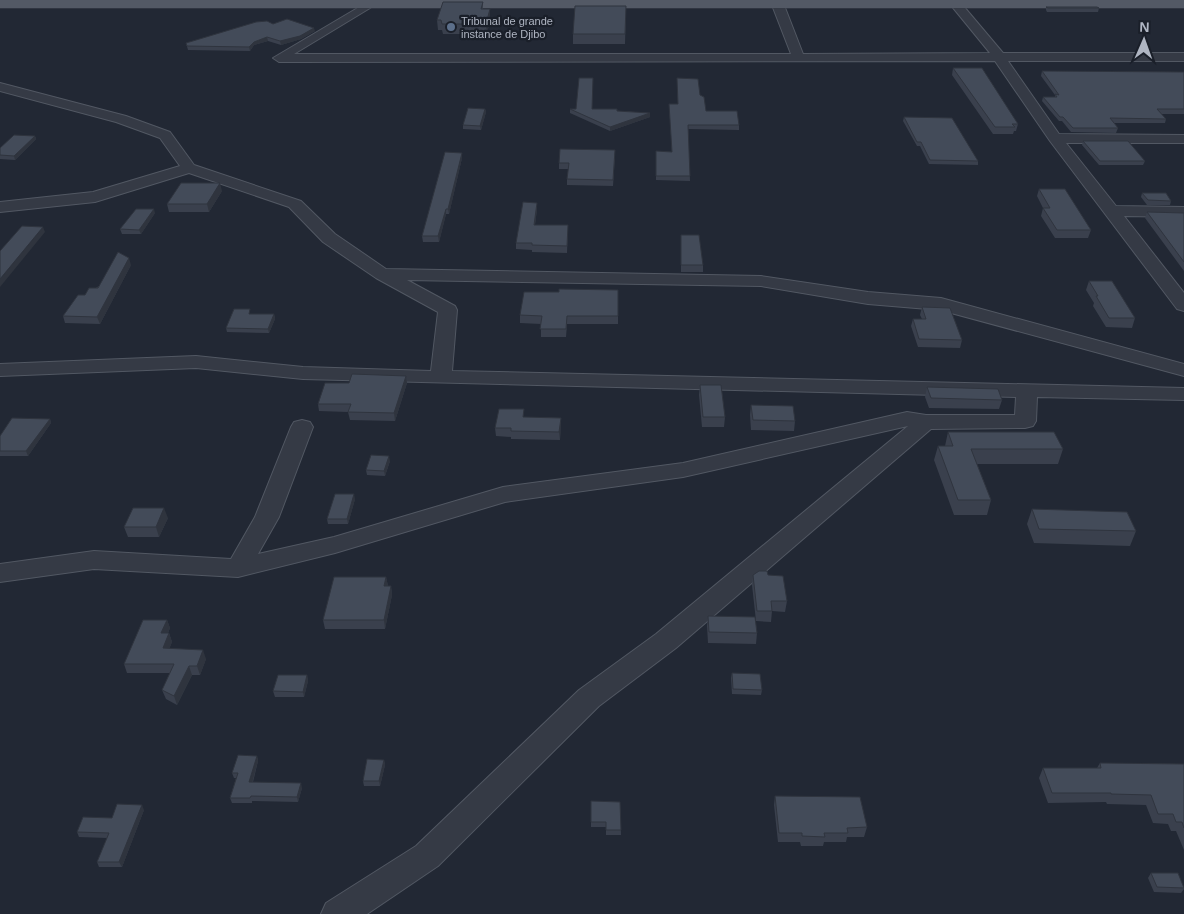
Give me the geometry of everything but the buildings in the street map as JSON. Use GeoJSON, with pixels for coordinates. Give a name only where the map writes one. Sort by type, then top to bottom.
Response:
{"type":"FeatureCollection","features":[{"type":"Feature","properties":{"kind":"main road"},"geometry":{"type":"LineString","coordinates":[[0,4],[366,6],[1184,4]]}},
{"type":"Feature","properties":{"kind":"street"},"geometry":{"type":"LineString","coordinates":[[778,4],[798,56]]}},
{"type":"Feature","properties":{"kind":"street"},"geometry":{"type":"LineString","coordinates":[[956,4],[998,56],[1055,138],[1184,305]]}},
{"type":"Feature","properties":{"kind":"street"},"geometry":{"type":"LineString","coordinates":[[366,6],[279,58],[1184,57]]}},
{"type":"Feature","properties":{"kind":"street"},"geometry":{"type":"LineString","coordinates":[[0,87],[121,119],[165,135],[189,168],[295,204],[330,238],[382,274],[448,310],[441,377]]}},
{"type":"Feature","properties":{"kind":"street"},"geometry":{"type":"LineString","coordinates":[[1055,138],[1184,139]]}},
{"type":"Feature","properties":{"kind":"street"},"geometry":{"type":"LineString","coordinates":[[0,207],[95,197],[189,168]]}},
{"type":"Feature","properties":{"kind":"street"},"geometry":{"type":"LineString","coordinates":[[1112,211],[1184,212]]}},
{"type":"Feature","properties":{"kind":"street"},"geometry":{"type":"LineString","coordinates":[[382,274],[761,281],[868,298],[941,304],[1184,370]]}},
{"type":"Feature","properties":{"kind":"street"},"geometry":{"type":"LineString","coordinates":[[0,370],[196,362],[303,373],[1184,394]]}},
{"type":"Feature","properties":{"kind":"street"},"geometry":{"type":"LineString","coordinates":[[0,573],[94,560],[238,568],[335,545],[503,495],[683,470],[906,419],[926,422],[1025,421],[1026,389]]}},
{"type":"Feature","properties":{"kind":"street"},"geometry":{"type":"LineString","coordinates":[[338,914],[426,856],[589,698],[666,641],[926,422]]}},
{"type":"Feature","properties":{"kind":"street"},"geometry":{"type":"LineString","coordinates":[[238,568],[267,517],[302,427]]}},
{"type":"Feature","properties":{"kind":"place","name":"Tribunal de grande instance de Djibo"},"geometry":{"type":"Point","coordinates":[451,27]}}]}
